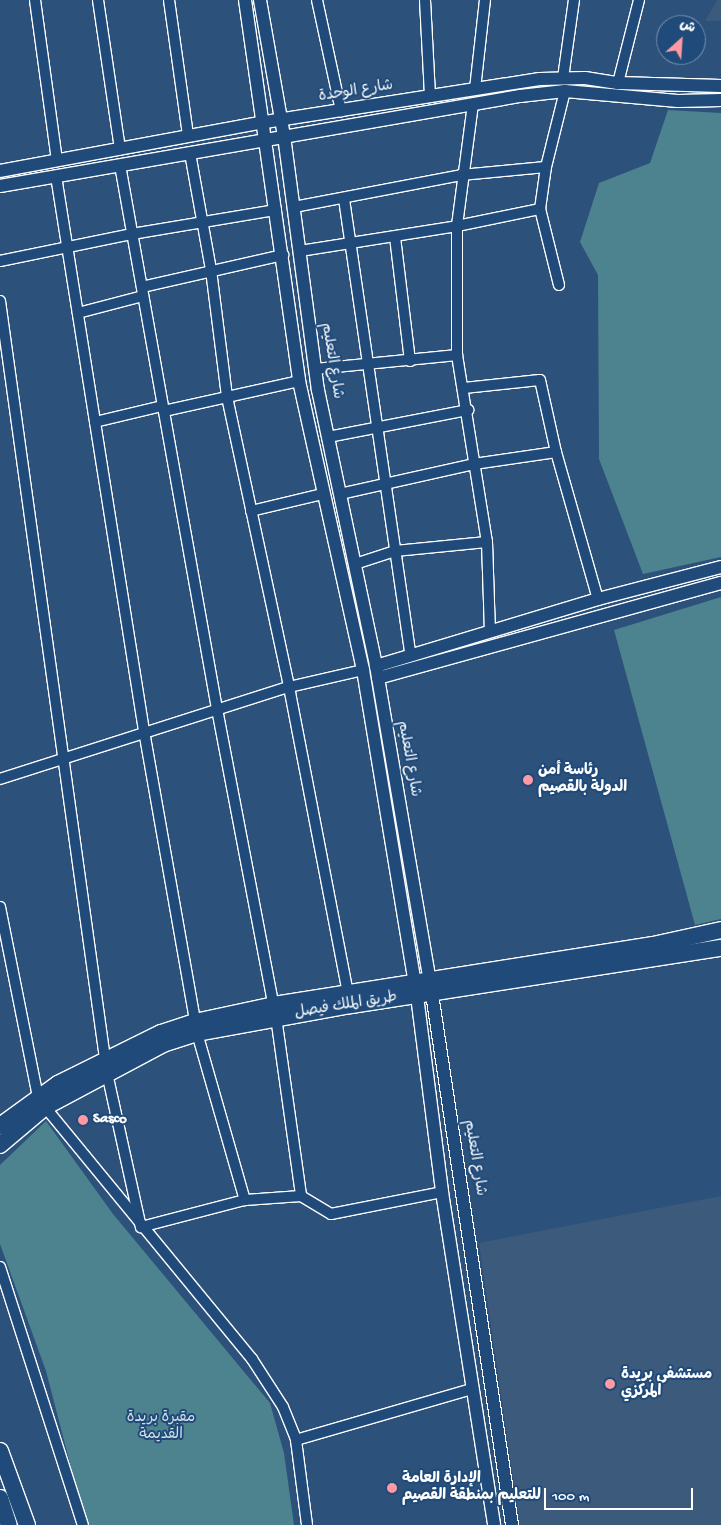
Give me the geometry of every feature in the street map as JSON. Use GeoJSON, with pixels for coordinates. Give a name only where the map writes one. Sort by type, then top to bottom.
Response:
{"type":"FeatureCollection","features":[{"type":"Feature","properties":{"kind":"main road","name":"طريق الملك فيصل"},"geometry":{"type":"LineString","coordinates":[[275,1011],[348,992],[423,988],[653,945],[721,930]]}},
{"type":"Feature","properties":{"kind":"main road","name":"طريق الملك فيصل"},"geometry":{"type":"LineString","coordinates":[[0,1126],[161,1033],[275,1011],[423,988],[721,948]]}},
{"type":"Feature","properties":{"kind":"main road","name":"طريق الملك فيصل"},"geometry":{"type":"LineString","coordinates":[[0,1145],[42,1102]]}},
{"type":"Feature","properties":{"kind":"main road"},"geometry":{"type":"LineString","coordinates":[[0,1451],[27,1525]]}},
{"type":"Feature","properties":{"kind":"main road"},"geometry":{"type":"LineString","coordinates":[[0,1498],[9,1525]]}},
{"type":"Feature","properties":{"kind":"street"},"geometry":{"type":"LineString","coordinates":[[35,0],[57,160]]}},
{"type":"Feature","properties":{"kind":"street"},"geometry":{"type":"LineString","coordinates":[[98,0],[120,149]]}},
{"type":"Feature","properties":{"kind":"street"},"geometry":{"type":"LineString","coordinates":[[169,0],[188,136]]}},
{"type":"Feature","properties":{"kind":"street","name":"شارع التعليم"},"geometry":{"type":"LineString","coordinates":[[245,0],[265,122],[299,381],[363,670],[423,988],[442,1192],[471,1389],[494,1525]]}},
{"type":"Feature","properties":{"kind":"street","name":"شارع التعليم"},"geometry":{"type":"LineString","coordinates":[[260,0],[282,121],[315,369],[377,672],[423,988],[512,1525]]}},
{"type":"Feature","properties":{"kind":"street"},"geometry":{"type":"LineString","coordinates":[[317,0],[341,111]]}},
{"type":"Feature","properties":{"kind":"street"},"geometry":{"type":"LineString","coordinates":[[425,0],[430,96]]}},
{"type":"Feature","properties":{"kind":"street"},"geometry":{"type":"LineString","coordinates":[[475,89],[484,0]]}},
{"type":"Feature","properties":{"kind":"street"},"geometry":{"type":"LineString","coordinates":[[563,78],[574,0]]}},
{"type":"Feature","properties":{"kind":"street"},"geometry":{"type":"LineString","coordinates":[[618,83],[639,0]]}},
{"type":"Feature","properties":{"kind":"street","name":"شارع الوحدة"},"geometry":{"type":"LineString","coordinates":[[0,171],[265,122],[282,121],[475,89],[563,78],[618,83],[721,86]]}},
{"type":"Feature","properties":{"kind":"street"},"geometry":{"type":"LineString","coordinates":[[560,285],[540,209],[546,167],[565,91]]}},
{"type":"Feature","properties":{"kind":"street"},"geometry":{"type":"LineString","coordinates":[[0,186],[472,104],[565,91],[678,101],[721,100]]}},
{"type":"Feature","properties":{"kind":"street"},"geometry":{"type":"LineString","coordinates":[[472,104],[461,175],[457,226],[457,355],[468,410],[474,464],[487,542],[490,632]]}},
{"type":"Feature","properties":{"kind":"street"},"geometry":{"type":"LineString","coordinates":[[190,153],[212,270],[226,397],[289,687],[348,992]]}},
{"type":"Feature","properties":{"kind":"street"},"geometry":{"type":"LineString","coordinates":[[120,165],[217,709],[275,1011],[301,1196]]}},
{"type":"Feature","properties":{"kind":"street"},"geometry":{"type":"LineString","coordinates":[[294,207],[344,199],[461,175],[546,167]]}},
{"type":"Feature","properties":{"kind":"street"},"geometry":{"type":"LineString","coordinates":[[56,176],[144,731],[196,1027],[245,1200]]}},
{"type":"Feature","properties":{"kind":"street"},"geometry":{"type":"LineString","coordinates":[[344,199],[411,656]]}},
{"type":"Feature","properties":{"kind":"street"},"geometry":{"type":"LineString","coordinates":[[300,251],[395,237],[540,209]]}},
{"type":"Feature","properties":{"kind":"street"},"geometry":{"type":"LineString","coordinates":[[0,262],[68,250],[132,234],[276,210]]}},
{"type":"Feature","properties":{"kind":"street"},"geometry":{"type":"LineString","coordinates":[[395,237],[410,361]]}},
{"type":"Feature","properties":{"kind":"street"},"geometry":{"type":"LineString","coordinates":[[78,312],[212,270],[283,255]]}},
{"type":"Feature","properties":{"kind":"street"},"geometry":{"type":"LineString","coordinates":[[0,301],[61,759],[106,1066],[141,1227]]}},
{"type":"Feature","properties":{"kind":"street"},"geometry":{"type":"LineString","coordinates":[[315,369],[457,355]]}},
{"type":"Feature","properties":{"kind":"street"},"geometry":{"type":"LineString","coordinates":[[464,388],[540,380],[556,452],[598,599]]}},
{"type":"Feature","properties":{"kind":"street"},"geometry":{"type":"LineString","coordinates":[[95,422],[299,381]]}},
{"type":"Feature","properties":{"kind":"street"},"geometry":{"type":"LineString","coordinates":[[328,437],[377,430],[468,410]]}},
{"type":"Feature","properties":{"kind":"street"},"geometry":{"type":"LineString","coordinates":[[340,494],[386,486],[474,464],[556,452]]}},
{"type":"Feature","properties":{"kind":"street"},"geometry":{"type":"LineString","coordinates":[[251,511],[323,494]]}},
{"type":"Feature","properties":{"kind":"street"},"geometry":{"type":"LineString","coordinates":[[355,564],[395,551],[487,542]]}},
{"type":"Feature","properties":{"kind":"street"},"geometry":{"type":"LineString","coordinates":[[377,672],[411,656],[598,599],[721,566]]}},
{"type":"Feature","properties":{"kind":"street"},"geometry":{"type":"LineString","coordinates":[[377,672],[721,583]]}},
{"type":"Feature","properties":{"kind":"street"},"geometry":{"type":"LineString","coordinates":[[0,779],[144,731],[289,687],[363,670]]}},
{"type":"Feature","properties":{"kind":"street"},"geometry":{"type":"LineString","coordinates":[[0,906],[42,1102],[141,1227],[252,1359],[283,1407],[296,1440],[307,1525]]}},
{"type":"Feature","properties":{"kind":"street"},"geometry":{"type":"LineString","coordinates":[[141,1227],[245,1200],[301,1196],[331,1214],[442,1192]]}},
{"type":"Feature","properties":{"kind":"street"},"geometry":{"type":"LineString","coordinates":[[0,1267],[82,1525]]}},
{"type":"Feature","properties":{"kind":"street"},"geometry":{"type":"LineString","coordinates":[[296,1440],[471,1389]]}},
{"type":"Feature","properties":{"kind":"shaded area"},"geometry":{"type":"Polygon","coordinates":[[[717,0],[721,0],[721,21],[706,21],[717,0]]]}},
{"type":"Feature","properties":{"kind":"shaded area","name":"مستشفى بريدة المركزي"},"geometry":{"type":"Polygon","coordinates":[[[721,1196],[721,1525],[520,1525],[479,1243],[721,1196]]]}},
{"type":"Feature","properties":{"kind":"green space"},"geometry":{"type":"Polygon","coordinates":[[[668,110],[721,113],[721,557],[643,574],[599,459],[598,275],[580,242],[599,183],[650,163],[668,110]]]}},
{"type":"Feature","properties":{"kind":"green space"},"geometry":{"type":"Polygon","coordinates":[[[721,597],[721,919],[695,925],[614,630],[721,597]]]}},
{"type":"Feature","properties":{"kind":"green space","name":"مقبرة بريدة القديمة"},"geometry":{"type":"Polygon","coordinates":[[[46,1121],[113,1214],[270,1403],[284,1453],[294,1525],[86,1525],[46,1371],[0,1244],[0,1165],[46,1121]]]}},
{"type":"Feature","properties":{"kind":"place","name":"رئاسة أمن الدولة بالقصيم"},"geometry":{"type":"Point","coordinates":[528,780]}},
{"type":"Feature","properties":{"kind":"place","name":"Sasco"},"geometry":{"type":"Point","coordinates":[83,1120]}},
{"type":"Feature","properties":{"kind":"place","name":"مستشفى بريدة المركزي"},"geometry":{"type":"Point","coordinates":[610,1384]}},
{"type":"Feature","properties":{"kind":"place","name":"الإدارة العامة للتعليم بمنطقة القصيم"},"geometry":{"type":"Point","coordinates":[392,1488]}}]}
